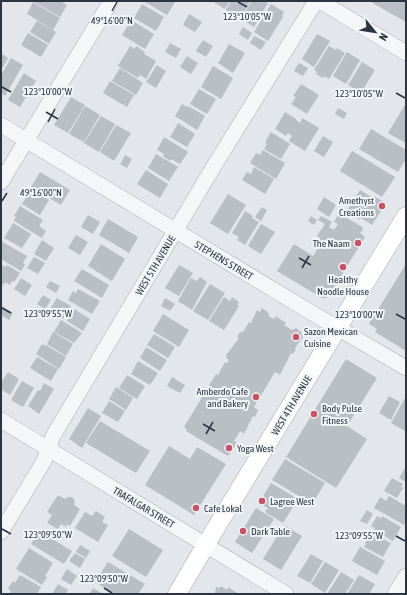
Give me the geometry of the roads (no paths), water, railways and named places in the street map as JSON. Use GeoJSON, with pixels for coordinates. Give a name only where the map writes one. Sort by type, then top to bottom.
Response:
{"type":"FeatureCollection","features":[{"type":"Feature","properties":{"kind":"main road","name":"WEST 4TH AVENUE"},"geometry":{"type":"LineString","coordinates":[[177,594],[406,216]]}},
{"type":"Feature","properties":{"kind":"street"},"geometry":{"type":"LineString","coordinates":[[1,182],[111,1]]}},
{"type":"Feature","properties":{"kind":"street","name":"WEST 5TH AVENUE"},"geometry":{"type":"LineString","coordinates":[[1,532],[44,461],[53,436],[316,1]]}},
{"type":"Feature","properties":{"kind":"street"},"geometry":{"type":"LineString","coordinates":[[320,1],[406,53]]}},
{"type":"Feature","properties":{"kind":"street","name":"STEPHENS STREET"},"geometry":{"type":"LineString","coordinates":[[1,125],[406,368]]}},
{"type":"Feature","properties":{"kind":"street","name":"TRAFALGAR STREET"},"geometry":{"type":"LineString","coordinates":[[1,420],[286,594]]}},
{"type":"Feature","properties":{"kind":"street"},"geometry":{"type":"LineString","coordinates":[[395,594],[406,576]]}},
{"type":"Feature","properties":{"kind":"place","name":"Amethyst Creations"},"geometry":{"type":"Point","coordinates":[382,206]}},
{"type":"Feature","properties":{"kind":"place","name":"The Naam"},"geometry":{"type":"Point","coordinates":[358,243]}},
{"type":"Feature","properties":{"kind":"place","name":"Healthy Noodle House"},"geometry":{"type":"Point","coordinates":[343,267]}},
{"type":"Feature","properties":{"kind":"place","name":"Sazon Mexican Cuisine"},"geometry":{"type":"Point","coordinates":[296,337]}},
{"type":"Feature","properties":{"kind":"place","name":"Amberdo Cafe and Bakery"},"geometry":{"type":"Point","coordinates":[256,397]}},
{"type":"Feature","properties":{"kind":"place","name":"Body Pulse Fitness"},"geometry":{"type":"Point","coordinates":[314,414]}},
{"type":"Feature","properties":{"kind":"place","name":"Yoga West"},"geometry":{"type":"Point","coordinates":[229,448]}},
{"type":"Feature","properties":{"kind":"place","name":"Lagree West"},"geometry":{"type":"Point","coordinates":[262,501]}},
{"type":"Feature","properties":{"kind":"place","name":"Cafe Lokal"},"geometry":{"type":"Point","coordinates":[196,508]}},
{"type":"Feature","properties":{"kind":"place","name":"Dark Table"},"geometry":{"type":"Point","coordinates":[243,531]}}]}
